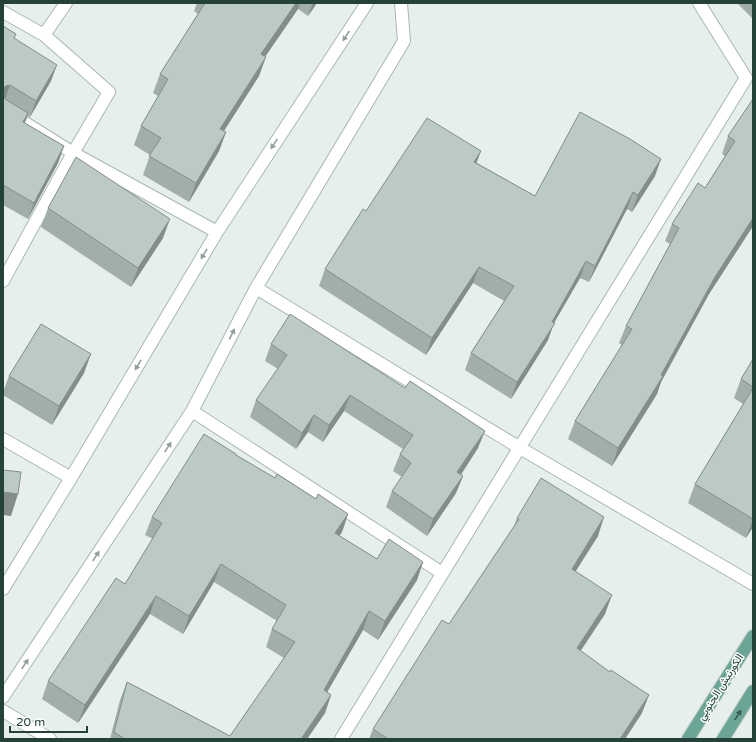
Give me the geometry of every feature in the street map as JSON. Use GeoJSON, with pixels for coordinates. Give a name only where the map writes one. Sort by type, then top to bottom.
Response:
{"type":"FeatureCollection","features":[{"type":"Feature","properties":{"kind":"main road","name":"الكورنيش الجنوبي"},"geometry":{"type":"LineString","coordinates":[[688,739],[753,636]]}},
{"type":"Feature","properties":{"kind":"main road"},"geometry":{"type":"LineString","coordinates":[[723,739],[753,691]]}},
{"type":"Feature","properties":{"kind":"street"},"geometry":{"type":"LineString","coordinates":[[44,35],[66,3]]}},
{"type":"Feature","properties":{"kind":"street"},"geometry":{"type":"LineString","coordinates":[[3,589],[71,478],[217,232],[367,3]]}},
{"type":"Feature","properties":{"kind":"street"},"geometry":{"type":"LineString","coordinates":[[3,696],[192,411],[256,288],[404,41],[401,3]]}},
{"type":"Feature","properties":{"kind":"street"},"geometry":{"type":"LineString","coordinates":[[341,739],[746,78],[699,3]]}},
{"type":"Feature","properties":{"kind":"street"},"geometry":{"type":"LineString","coordinates":[[3,12],[44,35],[109,92],[73,153],[3,281]]}},
{"type":"Feature","properties":{"kind":"street"},"geometry":{"type":"LineString","coordinates":[[3,109],[73,153],[217,232]]}},
{"type":"Feature","properties":{"kind":"street"},"geometry":{"type":"LineString","coordinates":[[256,288],[520,448],[753,584]]}},
{"type":"Feature","properties":{"kind":"street"},"geometry":{"type":"LineString","coordinates":[[192,411],[442,573]]}},
{"type":"Feature","properties":{"kind":"street"},"geometry":{"type":"LineString","coordinates":[[3,439],[71,478]]}},
{"type":"Feature","properties":{"kind":"street"},"geometry":{"type":"LineString","coordinates":[[3,711],[50,739]]}},
{"type":"Feature","properties":{"kind":"building"},"geometry":{"type":"Polygon","coordinates":[[[205,3],[296,3],[261,54],[266,57],[220,129],[226,132],[196,183],[149,156],[161,138],[141,126],[168,79],[160,74],[205,3]]]}},
{"type":"Feature","properties":{"kind":"building"},"geometry":{"type":"Polygon","coordinates":[[[3,26],[16,34],[14,38],[57,65],[36,101],[10,85],[3,88],[3,26]]]}},
{"type":"Feature","properties":{"kind":"building"},"geometry":{"type":"Polygon","coordinates":[[[3,95],[5,99],[28,113],[23,122],[64,146],[34,203],[3,185],[3,95]]]}},
{"type":"Feature","properties":{"kind":"building"},"geometry":{"type":"Polygon","coordinates":[[[753,99],[753,218],[715,277],[661,375],[663,376],[618,448],[575,421],[632,329],[626,326],[679,228],[672,224],[698,183],[705,188],[735,141],[728,136],[753,99]]]}},
{"type":"Feature","properties":{"kind":"building"},"geometry":{"type":"Polygon","coordinates":[[[580,112],[630,139],[661,159],[638,195],[633,192],[595,266],[586,261],[552,322],[555,323],[517,382],[471,353],[514,286],[479,267],[432,338],[325,269],[363,209],[366,211],[427,118],[481,151],[474,162],[535,196],[580,112]]]}},
{"type":"Feature","properties":{"kind":"building"},"geometry":{"type":"Polygon","coordinates":[[[76,157],[170,219],[138,268],[48,208],[76,157]]]}},
{"type":"Feature","properties":{"kind":"building"},"geometry":{"type":"Polygon","coordinates":[[[290,314],[405,388],[410,381],[485,431],[457,472],[463,476],[433,519],[392,491],[411,463],[400,454],[413,435],[350,395],[329,425],[314,415],[302,433],[256,400],[287,355],[271,344],[290,314]]]}},
{"type":"Feature","properties":{"kind":"building"},"geometry":{"type":"Polygon","coordinates":[[[41,324],[91,354],[59,406],[9,376],[41,324]]]}},
{"type":"Feature","properties":{"kind":"building"},"geometry":{"type":"Polygon","coordinates":[[[753,359],[753,387],[741,379],[753,359]]]}},
{"type":"Feature","properties":{"kind":"building"},"geometry":{"type":"Polygon","coordinates":[[[753,388],[753,519],[695,484],[753,388]]]}},
{"type":"Feature","properties":{"kind":"building"},"geometry":{"type":"Polygon","coordinates":[[[204,434],[275,478],[277,474],[316,499],[318,494],[348,514],[335,533],[377,559],[389,539],[423,562],[385,621],[369,611],[324,690],[331,695],[301,739],[125,739],[114,732],[127,682],[230,736],[295,642],[272,629],[286,605],[221,564],[189,616],[156,596],[85,705],[48,681],[116,578],[125,584],[162,523],[152,517],[204,434]]]}},
{"type":"Feature","properties":{"kind":"building"},"geometry":{"type":"Polygon","coordinates":[[[3,470],[21,472],[18,494],[3,492],[3,470]]]}},
{"type":"Feature","properties":{"kind":"building"},"geometry":{"type":"Polygon","coordinates":[[[541,478],[604,517],[572,569],[612,595],[577,648],[610,672],[611,670],[649,695],[620,739],[388,739],[373,729],[442,620],[449,624],[519,519],[517,518],[541,478]]]}}]}
